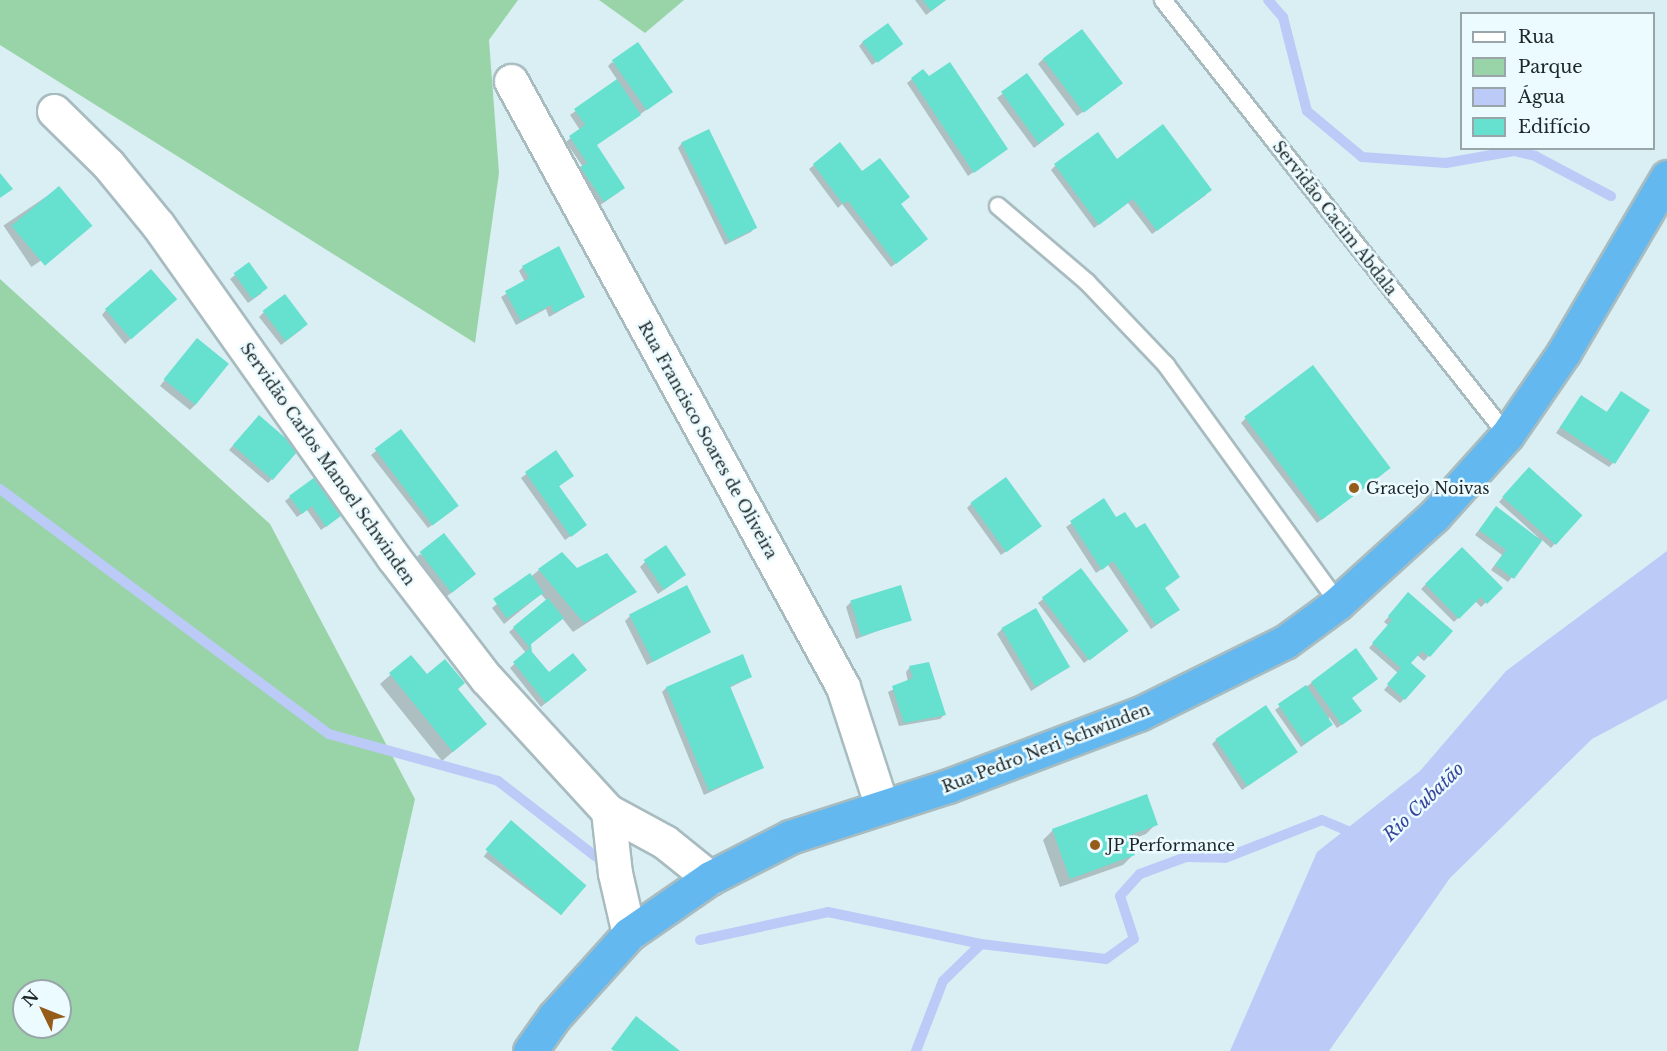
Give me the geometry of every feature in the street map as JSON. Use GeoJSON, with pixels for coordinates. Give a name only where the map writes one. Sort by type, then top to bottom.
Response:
{"type":"FeatureCollection","features":[{"type":"Feature","properties":{"kind":"highway","name":"Rua Pedro Neri Schwinden"},"geometry":{"type":"LineString","coordinates":[[530,1051],[554,1017],[629,934],[710,878],[790,837],[882,807],[1139,714],[1285,642],[1338,603],[1434,516],[1507,435],[1534,396],[1667,177]]}},
{"type":"Feature","properties":{"kind":"street","name":"Rua Francisco Soares de Oliveira"},"geometry":{"type":"LineString","coordinates":[[511,81],[843,687],[882,807]]}},
{"type":"Feature","properties":{"kind":"street","name":"Servidão Carlos Manoel Schwinden"},"geometry":{"type":"LineString","coordinates":[[54,111],[116,173],[158,225],[453,637],[513,709],[608,811],[665,842],[710,878]]}},
{"type":"Feature","properties":{"kind":"street"},"geometry":{"type":"LineString","coordinates":[[608,811],[615,873],[629,934]]}},
{"type":"Feature","properties":{"kind":"lane","name":"Servidão Cacim Abdala"},"geometry":{"type":"LineString","coordinates":[[1163,0],[1507,435]]}},
{"type":"Feature","properties":{"kind":"lane"},"geometry":{"type":"LineString","coordinates":[[998,206],[1087,282],[1166,365],[1338,603]]}},
{"type":"Feature","properties":{"kind":"green space"},"geometry":{"type":"Polygon","coordinates":[[[0,0],[518,0],[489,40],[499,173],[475,343],[0,45],[0,0]]]}},
{"type":"Feature","properties":{"kind":"green space"},"geometry":{"type":"Polygon","coordinates":[[[599,0],[684,0],[645,33],[599,0]]]}},
{"type":"Feature","properties":{"kind":"green space"},"geometry":{"type":"Polygon","coordinates":[[[0,279],[270,524],[415,799],[358,1051],[0,1051],[0,279]]]}},
{"type":"Feature","properties":{"kind":"water","name":"Rio Cubatão"},"geometry":{"type":"Polygon","coordinates":[[[1667,551],[1667,699],[1592,739],[1450,878],[1329,1051],[1230,1051],[1317,852],[1420,771],[1506,671],[1667,551]]]}},
{"type":"Feature","properties":{"kind":"building"},"geometry":{"type":"Polygon","coordinates":[[[923,0],[946,0],[931,11],[923,0]]]}},
{"type":"Feature","properties":{"kind":"building"},"geometry":{"type":"Polygon","coordinates":[[[888,23],[903,44],[877,63],[862,42],[888,23]]]}},
{"type":"Feature","properties":{"kind":"building"},"geometry":{"type":"Polygon","coordinates":[[[1082,29],[1123,83],[1084,113],[1043,58],[1082,29]]]}},
{"type":"Feature","properties":{"kind":"building"},"geometry":{"type":"Polygon","coordinates":[[[638,42],[673,92],[647,110],[612,60],[638,42]]]}},
{"type":"Feature","properties":{"kind":"building"},"geometry":{"type":"Polygon","coordinates":[[[950,62],[1008,149],[974,173],[911,78],[923,69],[929,76],[950,62]]]}},
{"type":"Feature","properties":{"kind":"building"},"geometry":{"type":"Polygon","coordinates":[[[1027,73],[1065,125],[1039,144],[1001,92],[1027,73]]]}},
{"type":"Feature","properties":{"kind":"building"},"geometry":{"type":"Polygon","coordinates":[[[617,79],[641,115],[597,145],[625,188],[604,202],[580,167],[587,163],[569,136],[585,125],[574,109],[617,79]]]}},
{"type":"Feature","properties":{"kind":"building"},"geometry":{"type":"Polygon","coordinates":[[[1163,124],[1212,190],[1157,231],[1133,199],[1099,225],[1054,164],[1098,132],[1117,159],[1163,124]]]}},
{"type":"Feature","properties":{"kind":"building"},"geometry":{"type":"Polygon","coordinates":[[[709,129],[757,228],[729,241],[681,143],[709,129]]]}},
{"type":"Feature","properties":{"kind":"building"},"geometry":{"type":"Polygon","coordinates":[[[840,142],[862,171],[880,158],[910,197],[901,204],[928,239],[896,264],[848,201],[843,204],[813,164],[840,142]]]}},
{"type":"Feature","properties":{"kind":"building"},"geometry":{"type":"Polygon","coordinates":[[[0,173],[13,189],[0,198],[0,173]]]}},
{"type":"Feature","properties":{"kind":"building"},"geometry":{"type":"Polygon","coordinates":[[[59,186],[92,226],[45,266],[12,226],[59,186]]]}},
{"type":"Feature","properties":{"kind":"building"},"geometry":{"type":"Polygon","coordinates":[[[559,246],[585,297],[554,313],[551,305],[521,321],[505,291],[529,278],[522,266],[559,246]]]}},
{"type":"Feature","properties":{"kind":"building"},"geometry":{"type":"Polygon","coordinates":[[[249,262],[268,288],[252,299],[234,273],[249,262]]]}},
{"type":"Feature","properties":{"kind":"building"},"geometry":{"type":"Polygon","coordinates":[[[151,269],[177,299],[131,339],[105,309],[151,269]]]}},
{"type":"Feature","properties":{"kind":"building"},"geometry":{"type":"Polygon","coordinates":[[[285,294],[308,324],[286,341],[263,311],[285,294]]]}},
{"type":"Feature","properties":{"kind":"building"},"geometry":{"type":"Polygon","coordinates":[[[197,338],[229,364],[196,405],[164,379],[197,338]]]}},
{"type":"Feature","properties":{"kind":"building"},"geometry":{"type":"Polygon","coordinates":[[[1313,365],[1391,468],[1322,520],[1244,417],[1313,365]]]}},
{"type":"Feature","properties":{"kind":"building"},"geometry":{"type":"Polygon","coordinates":[[[1621,391],[1650,410],[1615,464],[1560,427],[1581,395],[1607,412],[1621,391]]]}},
{"type":"Feature","properties":{"kind":"building"},"geometry":{"type":"Polygon","coordinates":[[[259,415],[299,450],[273,480],[233,445],[259,415]]]}},
{"type":"Feature","properties":{"kind":"building"},"geometry":{"type":"Polygon","coordinates":[[[401,429],[459,506],[432,526],[375,449],[401,429]]]}},
{"type":"Feature","properties":{"kind":"building"},"geometry":{"type":"Polygon","coordinates":[[[556,450],[574,476],[559,486],[587,525],[571,537],[525,472],[556,450]]]}},
{"type":"Feature","properties":{"kind":"building"},"geometry":{"type":"Polygon","coordinates":[[[1529,467],[1583,515],[1556,545],[1502,497],[1529,467]]]}},
{"type":"Feature","properties":{"kind":"building"},"geometry":{"type":"Polygon","coordinates":[[[319,474],[346,512],[326,527],[312,506],[302,514],[289,496],[319,474]]]}},
{"type":"Feature","properties":{"kind":"building"},"geometry":{"type":"Polygon","coordinates":[[[1006,477],[1042,526],[1006,552],[970,503],[1006,477]]]}},
{"type":"Feature","properties":{"kind":"building"},"geometry":{"type":"Polygon","coordinates":[[[1104,498],[1116,517],[1125,512],[1136,528],[1145,523],[1180,577],[1165,588],[1180,610],[1156,625],[1113,561],[1102,570],[1070,521],[1104,498]]]}},
{"type":"Feature","properties":{"kind":"building"},"geometry":{"type":"Polygon","coordinates":[[[1496,506],[1542,541],[1514,579],[1495,565],[1506,550],[1479,530],[1496,506]]]}},
{"type":"Feature","properties":{"kind":"building"},"geometry":{"type":"Polygon","coordinates":[[[444,533],[476,574],[452,593],[420,552],[444,533]]]}},
{"type":"Feature","properties":{"kind":"building"},"geometry":{"type":"Polygon","coordinates":[[[666,545],[686,575],[664,590],[644,560],[666,545]]]}},
{"type":"Feature","properties":{"kind":"building"},"geometry":{"type":"Polygon","coordinates":[[[1462,547],[1503,588],[1487,604],[1481,597],[1459,619],[1425,584],[1462,547]]]}},
{"type":"Feature","properties":{"kind":"building"},"geometry":{"type":"Polygon","coordinates":[[[562,552],[577,568],[607,553],[637,592],[584,623],[538,569],[562,552]]]}},
{"type":"Feature","properties":{"kind":"building"},"geometry":{"type":"Polygon","coordinates":[[[1081,568],[1129,631],[1089,661],[1042,597],[1081,568]]]}},
{"type":"Feature","properties":{"kind":"building"},"geometry":{"type":"Polygon","coordinates":[[[530,573],[544,593],[507,618],[493,599],[530,573]]]}},
{"type":"Feature","properties":{"kind":"building"},"geometry":{"type":"Polygon","coordinates":[[[687,585],[711,632],[653,662],[629,615],[687,585]]]}},
{"type":"Feature","properties":{"kind":"building"},"geometry":{"type":"Polygon","coordinates":[[[901,585],[912,620],[861,636],[850,600],[901,585]]]}},
{"type":"Feature","properties":{"kind":"building"},"geometry":{"type":"Polygon","coordinates":[[[1408,592],[1453,631],[1430,657],[1422,651],[1411,663],[1426,676],[1405,700],[1387,684],[1401,668],[1372,643],[1392,620],[1388,616],[1408,592]]]}},
{"type":"Feature","properties":{"kind":"building"},"geometry":{"type":"Polygon","coordinates":[[[548,598],[564,618],[531,644],[532,652],[549,672],[573,653],[587,670],[546,703],[513,662],[530,648],[513,627],[548,598]]]}},
{"type":"Feature","properties":{"kind":"building"},"geometry":{"type":"Polygon","coordinates":[[[1036,608],[1070,667],[1035,687],[1001,628],[1036,608]]]}},
{"type":"Feature","properties":{"kind":"building"},"geometry":{"type":"Polygon","coordinates":[[[1356,648],[1378,679],[1352,698],[1362,711],[1342,725],[1311,682],[1356,648]]]}},
{"type":"Feature","properties":{"kind":"building"},"geometry":{"type":"Polygon","coordinates":[[[743,654],[752,677],[730,686],[764,768],[709,791],[666,687],[743,654]]]}},
{"type":"Feature","properties":{"kind":"building"},"geometry":{"type":"Polygon","coordinates":[[[411,655],[427,674],[445,659],[465,683],[458,689],[487,724],[453,752],[389,673],[411,655]]]}},
{"type":"Feature","properties":{"kind":"building"},"geometry":{"type":"Polygon","coordinates":[[[929,662],[946,715],[904,723],[892,686],[913,678],[909,666],[929,662]]]}},
{"type":"Feature","properties":{"kind":"building"},"geometry":{"type":"Polygon","coordinates":[[[1306,685],[1333,725],[1305,744],[1278,704],[1306,685]]]}},
{"type":"Feature","properties":{"kind":"building"},"geometry":{"type":"Polygon","coordinates":[[[1266,705],[1298,752],[1247,786],[1215,739],[1266,705]]]}},
{"type":"Feature","properties":{"kind":"building","name":"JP Performance"},"geometry":{"type":"Polygon","coordinates":[[[1147,794],[1158,825],[1128,836],[1135,855],[1070,879],[1052,829],[1147,794]]]}},
{"type":"Feature","properties":{"kind":"building"},"geometry":{"type":"Polygon","coordinates":[[[511,820],[586,886],[561,915],[485,849],[511,820]]]}},
{"type":"Feature","properties":{"kind":"building"},"geometry":{"type":"Polygon","coordinates":[[[636,1016],[680,1051],[614,1051],[611,1049],[636,1016]]]}},
{"type":"Feature","properties":{"kind":"waterway"},"geometry":{"type":"LineString","coordinates":[[1268,0],[1283,17],[1307,111],[1362,157],[1446,163],[1514,151],[1535,156],[1611,196]]}},
{"type":"Feature","properties":{"kind":"waterway"},"geometry":{"type":"LineString","coordinates":[[0,489],[329,734],[498,781],[595,856]]}},
{"type":"Feature","properties":{"kind":"waterway"},"geometry":{"type":"LineString","coordinates":[[916,1051],[943,981],[981,944],[1106,959],[1134,939],[1120,896],[1140,874],[1186,857],[1225,858],[1322,820],[1357,835]]}},
{"type":"Feature","properties":{"kind":"waterway"},"geometry":{"type":"LineString","coordinates":[[700,940],[828,912],[981,944]]}},
{"type":"Feature","properties":{"kind":"place","name":"Gracejo Noivas"},"geometry":{"type":"Point","coordinates":[1354,488]}},
{"type":"Feature","properties":{"kind":"place","name":"JP Performance"},"geometry":{"type":"Point","coordinates":[1095,845]}}]}
